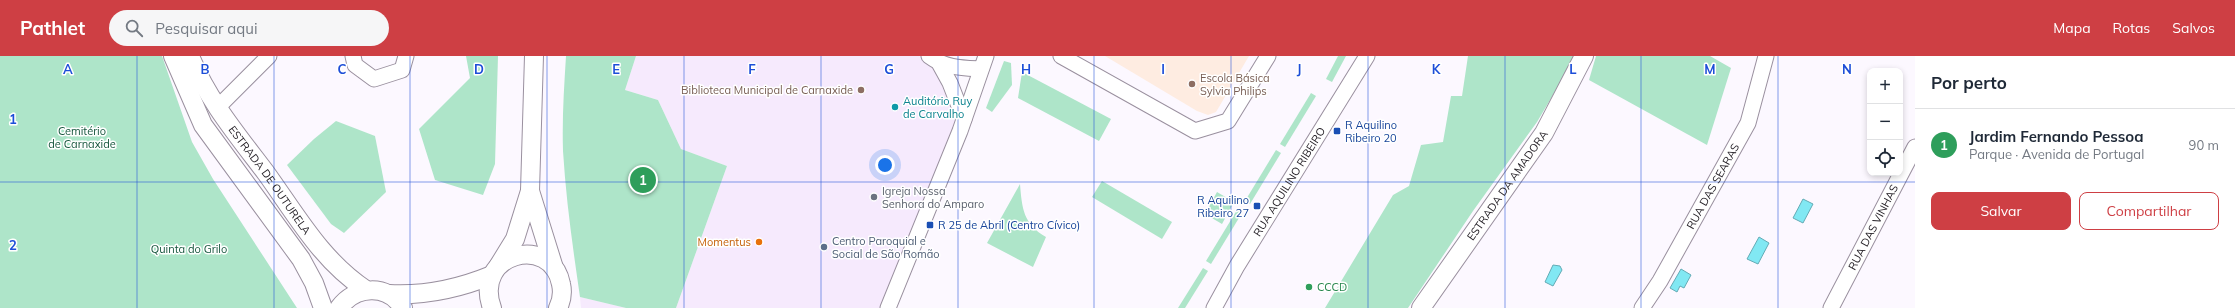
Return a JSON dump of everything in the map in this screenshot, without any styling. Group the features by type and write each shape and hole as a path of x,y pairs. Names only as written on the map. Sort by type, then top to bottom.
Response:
{"street":[{"name":"ESTRADA DE OUTURELA","path":"173,56 203,124 302,259 314,283 323,308"},
{"name":"ESTRADA DE OUTURELA","path":"190,56 217,108 316,244 337,269 366,290"},
{"path":"217,108 269,56"},
{"path":"353,56 354,65 374,79 402,70 406,56"},
{"path":"492,308 489,299 488,286 495,270 515,240 530,191 534,56"},
{"path":"965,56 984,63"},
{"path":"1061,56 1195,131 1228,121 1268,56"},
{"name":"RUA AQUILINO RIBEIRO","path":"1214,308 1237,266 1367,56"},
{"name":"ESTRADA DA AMADORA","path":"1421,308 1544,133 1584,56"},
{"name":"RUA DAS SEARAS","path":"1642,308 1660,281 1748,123 1766,56"},
{"path":"934,60 953,67 984,63"},
{"path":"934,60 950,84 964,119"},
{"path":"888,308 964,119 984,63"},
{"name":"RUA DAS VINHAS","path":"1831,308 1915,147"},
{"path":"530,191 554,268 560,278 562,290 560,306"},
{"path":"339,308 344,300 354,293 366,290 378,290 390,294 416,296 459,287 495,270 509,258 521,254 533,255 544,260 554,268"},
{"path":"390,294 403,308"}],"shaded area":[{"path":"636,56 919,56 934,66 960,131 885,308 676,308 727,166 681,149 658,100 625,90"},
{"name":"Escola Básica Sylvia Philips","path":"1105,56 1249,56 1216,112 1208,115 1197,111"},
{"path":"580,297 626,308 581,308"}],"green space":[{"path":"0,56 162,56 192,142 213,179 297,308 0,308"},
{"path":"466,56 498,56 495,164 483,195 435,180 419,129 470,78"},
{"path":"566,56 636,56 625,90 658,100 681,149 727,166 676,308 626,308 580,297 572,243 564,169 563,115"},
{"path":"1338,56 1346,56 1332,82 1326,79"},
{"path":"1468,56 1576,56 1537,122 1473,211 1408,308 1325,308 1393,195 1409,186 1421,145 1443,142 1451,96 1462,96"},
{"path":"1596,56 1710,56 1731,68 1707,145 1589,80"},
{"path":"1004,61 1011,63 1012,85 992,112 986,108"},
{"path":"1022,72 1111,119 1099,141 1018,98"},
{"path":"1311,93 1316,96 1285,147 1280,144"},
{"path":"336,121 375,136 386,192 344,233 331,224 287,165 314,139"},
{"path":"1276,150 1281,153 1250,204 1245,201"},
{"path":"1102,181 1172,222 1162,239 1092,197"},
{"path":"1020,184 1025,215 1033,227 1046,237 1033,267 987,243"},
{"path":"1217,192 1234,202 1222,224 1205,214"},
{"path":"1237,210 1242,213 1211,264 1206,261"},
{"path":"1203,268 1208,271 1185,308 1178,308"}],"water":[{"path":"1803,199 1813,204 1803,223 1793,218"},
{"path":"1759,237 1769,243 1758,264 1747,259"},
{"path":"1553,265 1560,266 1562,270 1553,286 1545,282"},
{"path":"1681,269 1691,275 1684,288 1680,286 1677,292 1670,288"}],"place":[{"name":"Escola Básica Sylvia Philips","path":"1192,84"},
{"name":"Biblioteca Municipal de Carnaxide","path":"861,90"},
{"name":"Auditório Ruy de Carvalho","path":"895,107"},
{"name":"R Aquilino Ribeiro 20","path":"1337,131"},
{"name":"Jardim Fernando Pessoa","path":"643,180"},
{"name":"Igreja Nossa Senhora do Amparo","path":"874,197"},
{"name":"R Aquilino Ribeiro 27","path":"1257,206"},
{"name":"R 25 de Abril (Centro Cívico)","path":"930,225"},
{"name":"Momentus","path":"759,242"},
{"name":"Centro Paroquial e Social de São Romão","path":"824,247"},
{"name":"CCCD","path":"1309,287"}],"park label":[{"name":"Cemitério de Carnaxide","path":"82,137"},
{"name":"Quinta do Grilo","path":"189,249"}]}
